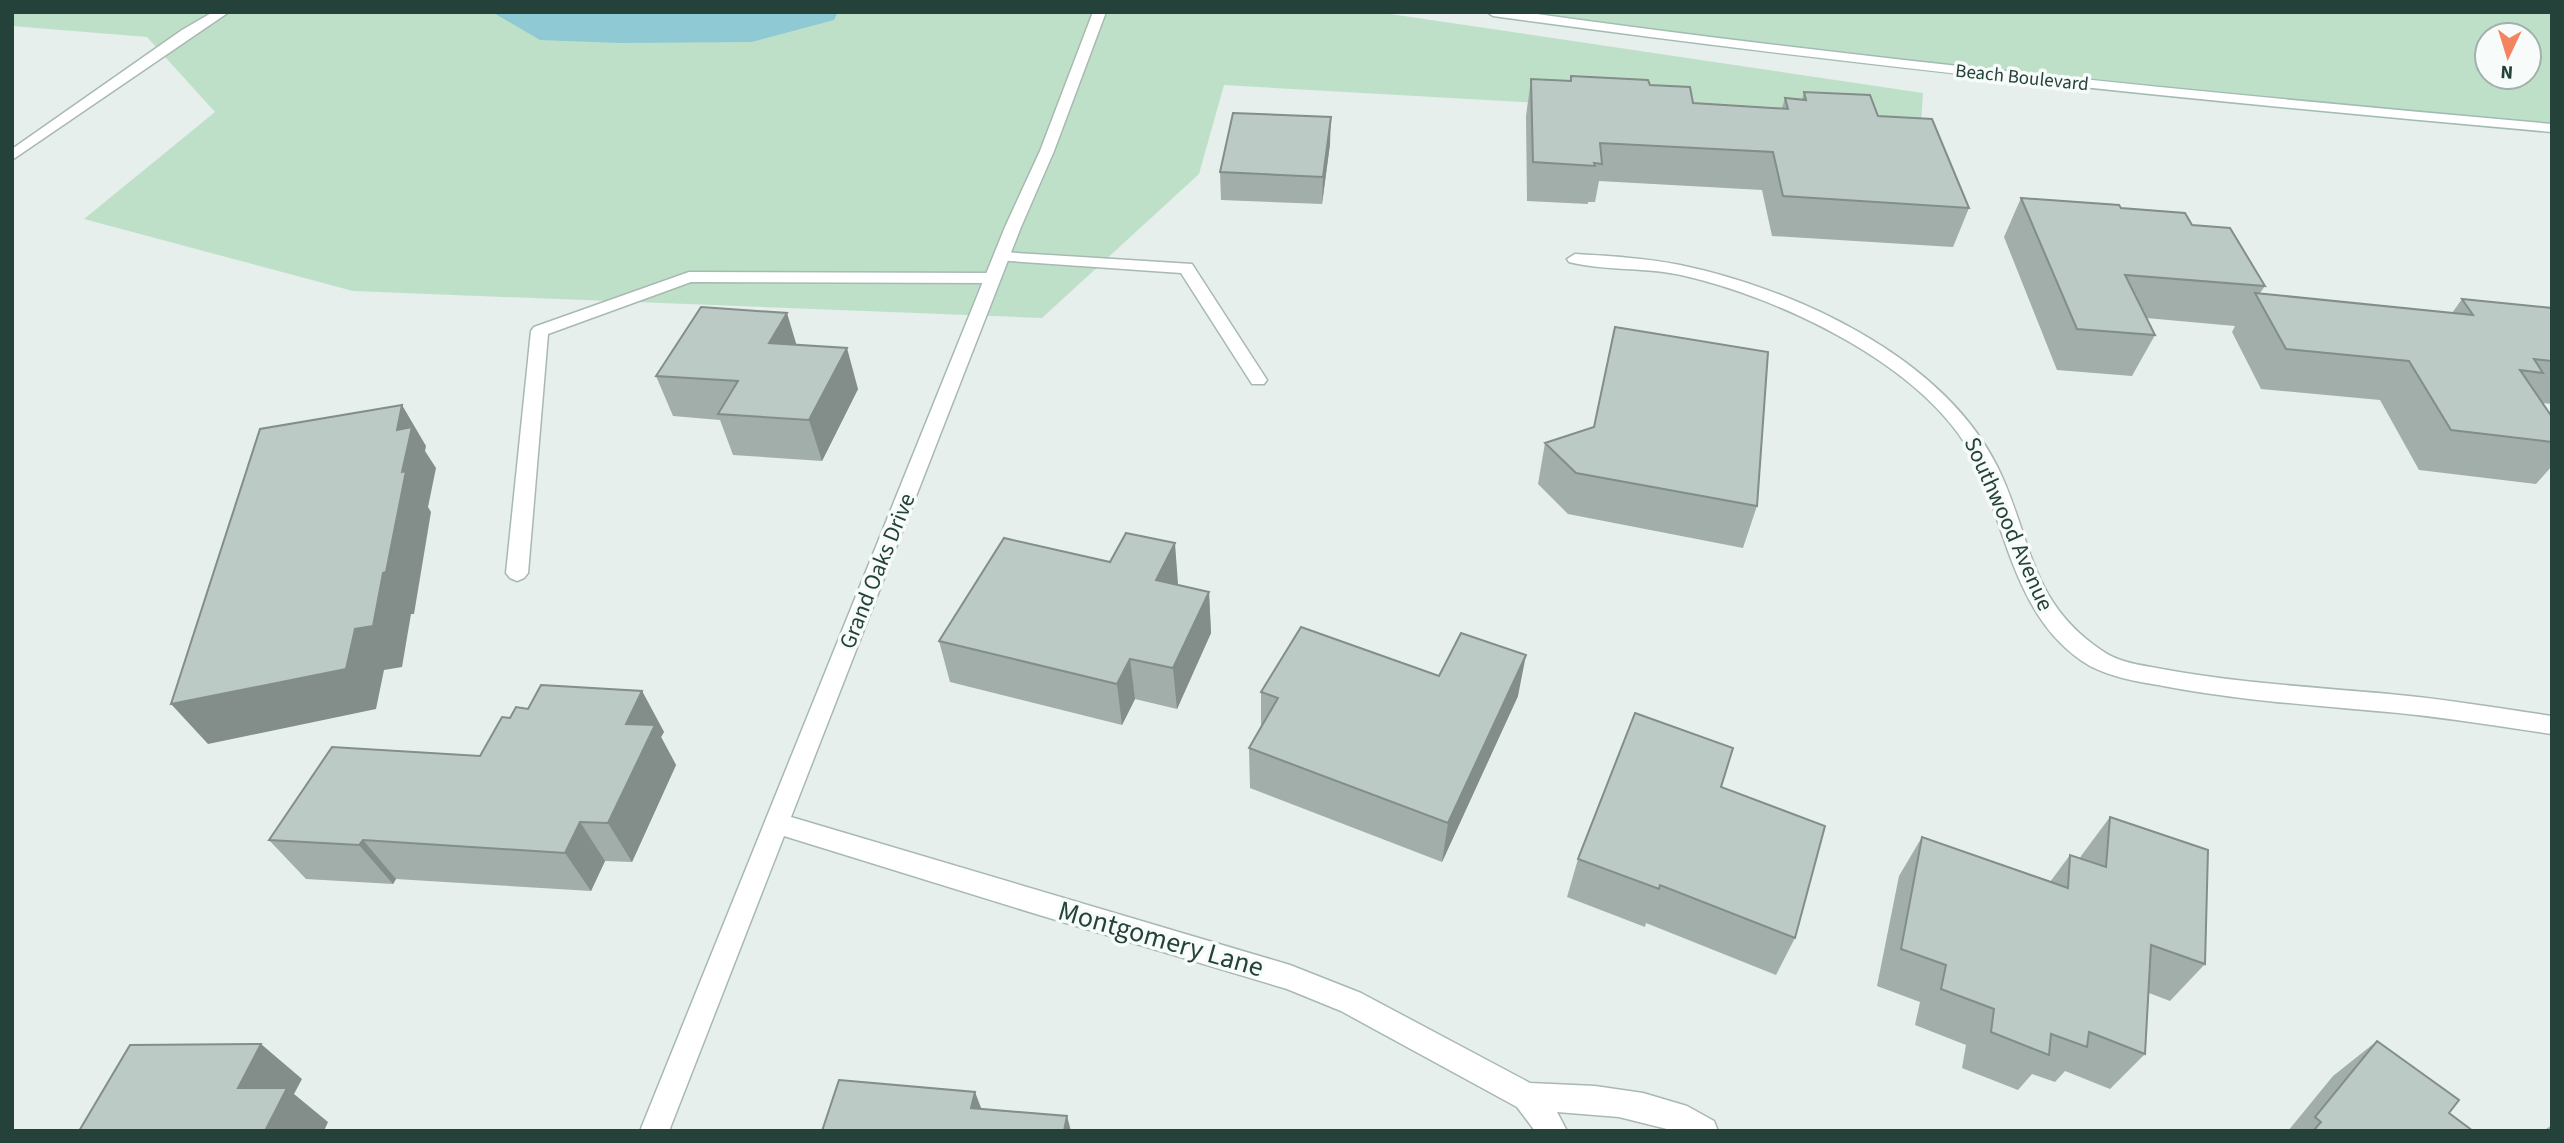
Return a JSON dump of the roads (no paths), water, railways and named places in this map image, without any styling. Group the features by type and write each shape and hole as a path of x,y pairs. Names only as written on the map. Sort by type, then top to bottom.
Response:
{"street":[{"path":"12,156 187,33 223,12"},
{"name":"Grand Oaks Drive","path":"654,1131 993,278 1047,151 1100,12"},
{"name":"Beach Boulevard","path":"1493,12 1877,62 2245,101 2552,128"},
{"path":"1002,257 1186,268 1258,380"},
{"name":"Southwood Avenue","path":"1576,259 1680,270 1735,284 1776,299 1843,332 1905,371 1934,393 1969,431 1987,466 2010,535 2037,599 2054,623 2094,657 2119,668 2203,687 2439,708 2552,725"},
{"path":"517,573 540,331 689,277 993,278"},
{"name":"Montgomery Lane","path":"777,823 1023,899 1290,976 1351,1002 1527,1097 1553,1131"},
{"name":"Montgomery Lane","path":"1527,1097 1614,1101 1692,1122 1704,1131"}],"water":[{"path":"492,12 838,12 834,20 752,42 620,43 540,40"}]}
